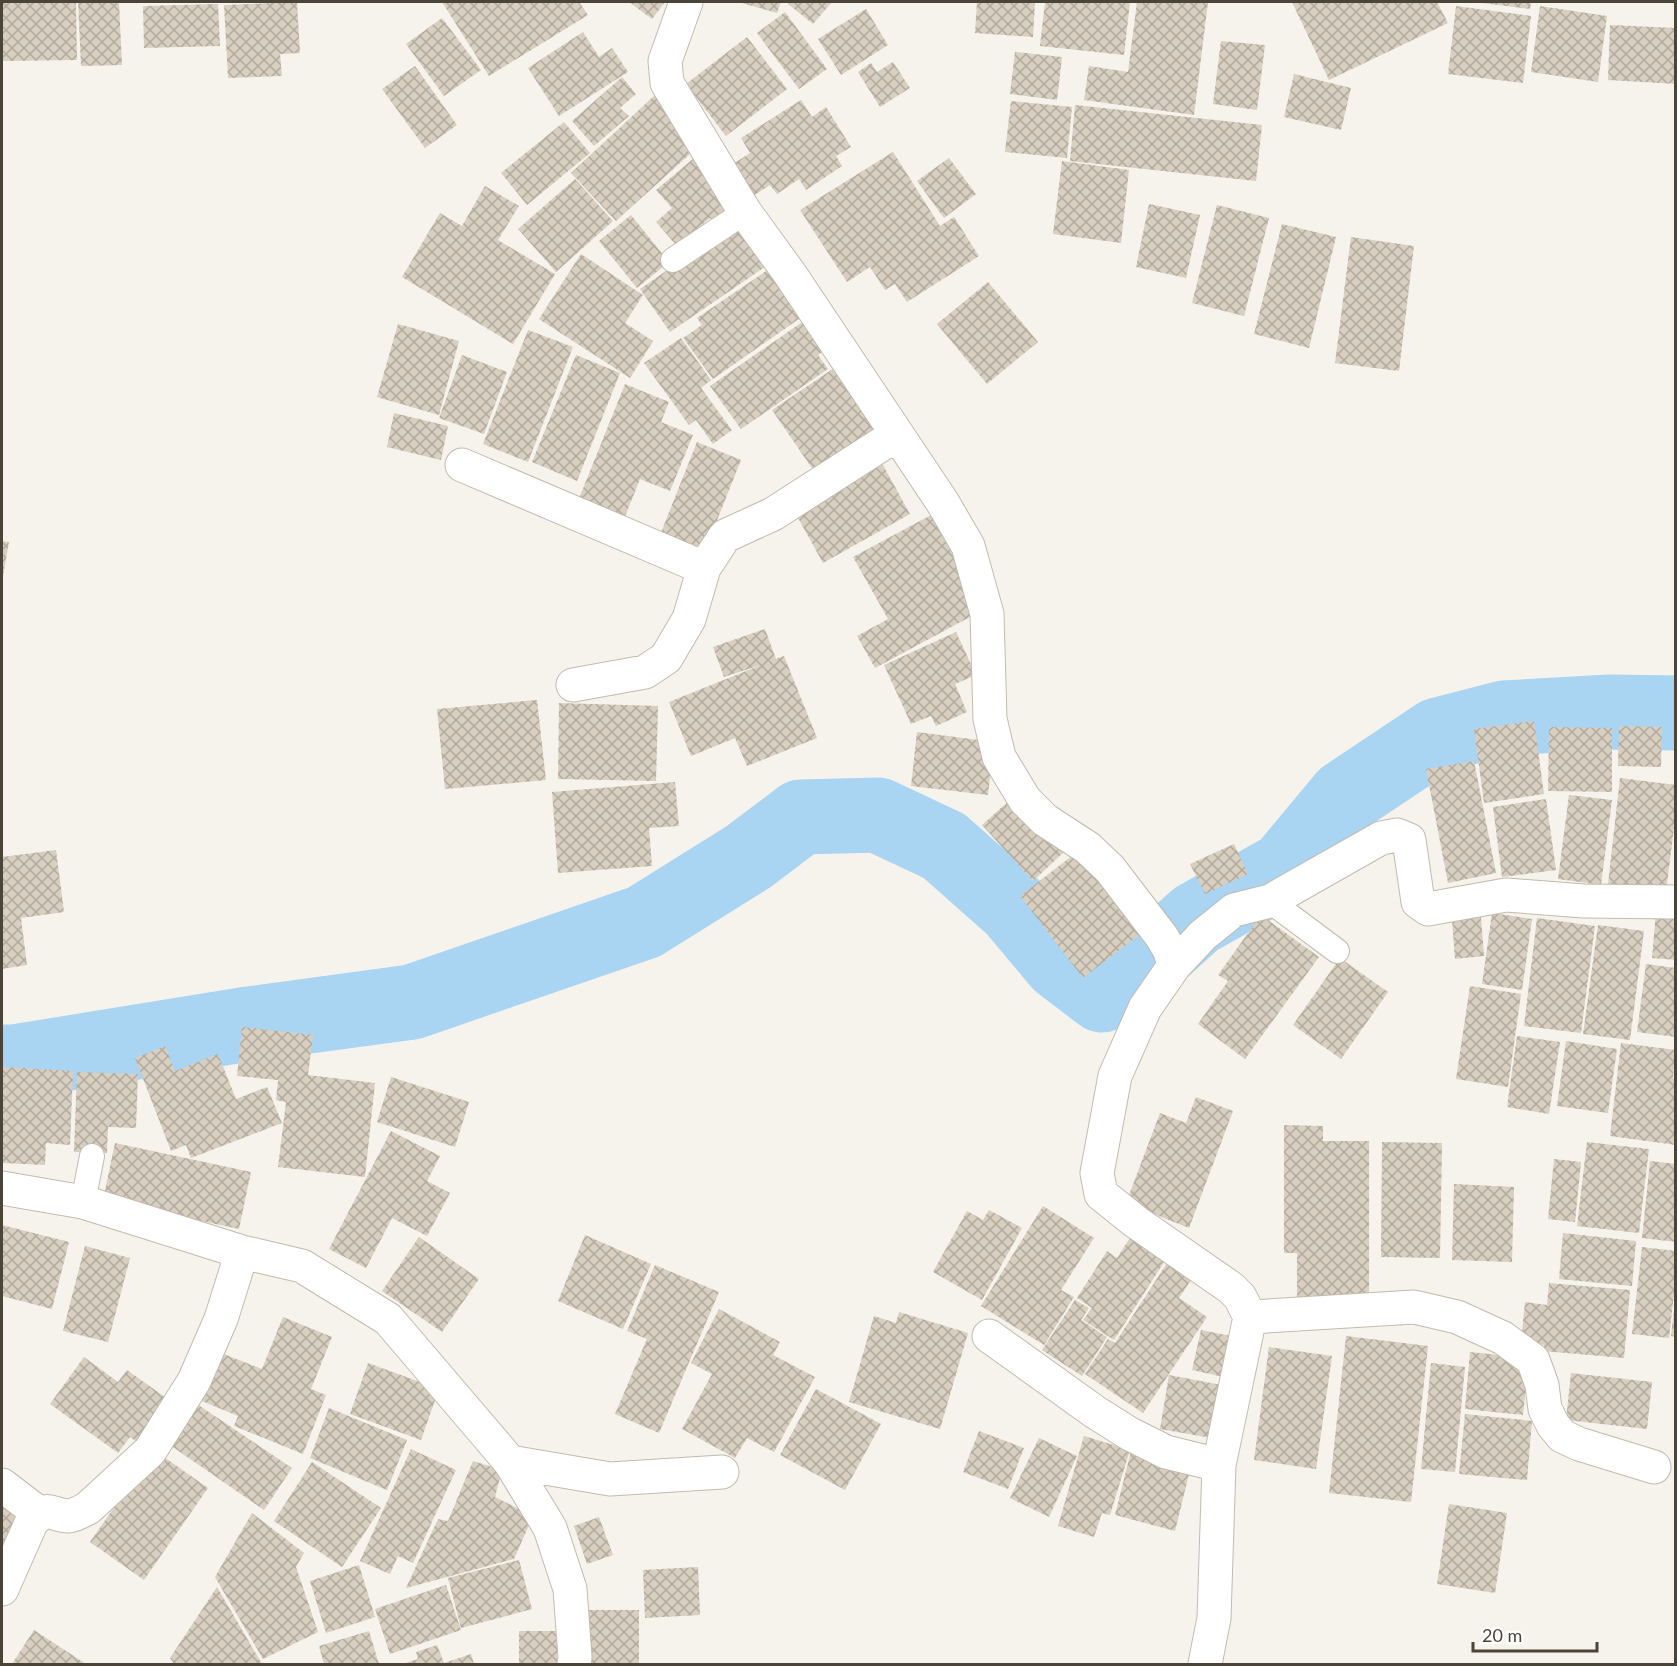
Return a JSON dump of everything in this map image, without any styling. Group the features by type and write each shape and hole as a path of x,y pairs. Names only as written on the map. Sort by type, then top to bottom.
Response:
{"street":[{"path":"686,2 665,61 667,83 745,213 790,274 943,503 968,546 987,614 990,719 999,757 1025,800 1045,820 1088,849 1110,869 1169,951"},
{"path":"573,685 645,672 666,658 689,619 705,568 725,536 773,514 896,435"},
{"path":"462,465 705,568"},
{"path":"1205,1665 1215,1618 1220,1465 1250,1317 1240,1297 1231,1288 1136,1222 1101,1194 1097,1173 1115,1076 1169,951 1203,935 1234,910 1270,901 1381,838 1397,836 1409,840 1418,902 1428,909 1506,895 1584,901 1676,902"},
{"path":"2,1188 83,1202 242,1252 302,1266 388,1319 510,1462 550,1528 570,1589 574,1665"},
{"path":"2,1589 32,1521 49,1510 67,1516 88,1508 150,1451 194,1381 221,1319 242,1252"},
{"path":"1250,1317 1414,1307 1457,1317 1503,1338 1533,1360 1542,1385 1545,1408 1553,1425 1562,1436 1579,1444 1654,1467"},
{"path":"989,1336 1095,1412 1130,1434 1166,1452 1220,1465"},
{"path":"510,1462 610,1479 722,1472"},
{"path":"2,1485 40,1514"}],"lane":[{"path":"673,260 745,213"},
{"path":"1270,901 1337,951"},
{"path":"83,1202 92,1156"}],"building":[{"path":"2,2 76,2 77,60 3,61"},
{"path":"78,2 119,2 122,65 81,66"},
{"path":"297,2 300,53 280,54 282,76 228,78 224,5"},
{"path":"442,2 579,2 588,15 489,76"},
{"path":"629,2 665,2 652,19"},
{"path":"738,2 781,2 777,13"},
{"path":"790,2 832,2 813,24 788,4"},
{"path":"977,2 1035,2 1033,37 975,33"},
{"path":"1045,2 1130,2 1124,55 1040,46"},
{"path":"1137,2 1208,2 1194,115 1084,100 1089,66 1128,72"},
{"path":"1292,2 1437,2 1448,23 1329,80"},
{"path":"1482,2 1531,2 1530,9"},
{"path":"218,4 220,46 144,48 143,6"},
{"path":"1456,6 1531,16 1523,83 1448,74"},
{"path":"1540,6 1607,16 1598,82 1531,72"},
{"path":"866,9 888,45 841,75 818,39"},
{"path":"785,12 827,69 799,89 757,33"},
{"path":"442,18 481,70 444,96 406,44"},
{"path":"1610,25 1676,28 1676,84 1608,80"},
{"path":"583,32 599,57 612,48 628,72 559,116 528,68"},
{"path":"747,37 787,89 726,136 686,84"},
{"path":"1221,41 1265,45 1257,110 1213,104"},
{"path":"1015,52 1062,57 1057,100 1010,94"},
{"path":"893,62 910,88 880,107 858,72 871,63 877,72"},
{"path":"415,66 457,125 425,148 382,89"},
{"path":"1294,74 1351,88 1341,130 1284,117"},
{"path":"622,77 636,94 620,108 629,116 594,146 572,121"},
{"path":"655,95 701,144 616,221 571,173"},
{"path":"801,100 812,117 826,107 851,147 836,156 842,166 806,190 799,179 777,194 770,185 753,196 733,164 750,153 741,138"},
{"path":"1011,101 1072,107 1067,158 1005,152"},
{"path":"1075,105 1262,125 1256,181 1070,161"},
{"path":"564,122 590,153 527,205 501,173"},
{"path":"893,152 940,226 954,217 979,256 907,302 895,284 885,290 870,267 847,282 800,210"},
{"path":"694,158 739,211 719,228 710,218 677,246 656,222 672,208 656,190"},
{"path":"949,158 976,194 944,218 917,181"},
{"path":"1062,161 1129,170 1121,243 1053,234"},
{"path":"575,179 613,221 556,272 518,229"},
{"path":"485,186 519,206 498,240 555,274 513,344 402,277 440,213 462,226"},
{"path":"1149,204 1200,215 1186,278 1136,267"},
{"path":"1217,205 1269,218 1244,316 1192,303"},
{"path":"631,215 669,262 637,288 599,241"},
{"path":"740,220 769,264 670,332 640,289"},
{"path":"1282,224 1336,237 1309,348 1254,334"},
{"path":"1351,237 1414,246 1399,371 1335,363"},
{"path":"581,254 643,295 625,323 653,341 630,378 539,319"},
{"path":"772,267 806,314 713,379 683,338 702,325 697,318"},
{"path":"988,282 1038,342 987,384 937,324"},
{"path":"808,318 829,347 818,355 828,369 741,429 710,386"},
{"path":"398,324 459,341 439,415 377,397"},
{"path":"528,330 573,347 528,462 483,444"},
{"path":"681,338 711,380 701,388 732,430 713,444 696,420 689,425 644,363"},
{"path":"462,355 507,372 484,434 439,418"},
{"path":"576,355 620,373 577,481 532,462"},
{"path":"840,364 886,431 818,477 772,410"},
{"path":"625,384 669,402 661,422 693,435 670,491 640,479 622,524 576,506"},
{"path":"394,413 448,426 441,460 387,447"},
{"path":"697,442 741,460 704,553 660,535"},
{"path":"879,458 910,514 823,563 792,507"},
{"path":"931,515 983,610 875,668 857,636 888,619 853,557"},
{"path":"2,541 9,542 3,576 2,576"},
{"path":"765,629 776,659 784,656 817,738 747,766 735,738 691,756 669,702 761,665 724,677 713,647"},
{"path":"956,632 976,675 955,684 967,712 936,726 931,716 911,724 884,665"},
{"path":"537,700 546,780 445,789 437,709"},
{"path":"559,703 658,706 656,781 558,779"},
{"path":"1534,721 1544,794 1484,803 1474,729"},
{"path":"1619,726 1662,727 1661,767 1618,766"},
{"path":"1549,727 1612,728 1612,792 1548,791"},
{"path":"917,732 994,742 988,795 911,786"},
{"path":"1474,761 1496,873 1448,883 1426,769"},
{"path":"1620,778 1676,785 1676,812 1666,891 1608,884"},
{"path":"675,782 679,826 649,828 652,866 558,873 552,792"},
{"path":"1569,795 1612,800 1601,885 1558,879"},
{"path":"1013,797 1064,852 1033,881 982,825"},
{"path":"1546,799 1556,870 1502,877 1493,807"},
{"path":"1234,844 1248,874 1205,894 1190,864"},
{"path":"1081,849 1144,931 1083,978 1020,896"},
{"path":"56,850 64,912 21,918 27,965 2,969 2,857"},
{"path":"1656,912 1676,914 1676,960 1652,958"},
{"path":"1492,913 1532,919 1522,990 1482,984"},
{"path":"1261,915 1319,957 1245,1059 1198,1024 1228,981 1218,975"},
{"path":"1481,917 1484,956 1455,959 1452,920"},
{"path":"1537,918 1595,926 1581,1033 1524,1026"},
{"path":"1598,925 1644,931 1630,1040 1583,1034"},
{"path":"1340,958 1388,992 1341,1059 1293,1025"},
{"path":"1646,964 1676,968 1676,1037 1637,1032"},
{"path":"1470,986 1521,994 1508,1087 1456,1079"},
{"path":"242,1027 313,1035 308,1075 375,1083 365,1177 278,1167 286,1102 276,1100 278,1080 237,1076"},
{"path":"1517,1036 1560,1042 1549,1114 1507,1107"},
{"path":"1566,1041 1617,1049 1608,1113 1557,1106"},
{"path":"1621,1043 1676,1050 1673,1078 1676,1078 1676,1145 1610,1136"},
{"path":"165,1046 175,1071 218,1054 236,1099 267,1087 282,1123 191,1158 186,1145 171,1151 135,1058"},
{"path":"2,1067 73,1071 70,1145 46,1143 45,1165 2,1163"},
{"path":"77,1072 138,1074 136,1128 108,1127 107,1153 74,1152"},
{"path":"391,1077 469,1102 455,1147 377,1122"},
{"path":"1196,1097 1233,1111 1189,1228 1126,1203 1160,1113 1186,1123"},
{"path":"1284,1125 1323,1126 1323,1141 1369,1141 1369,1297 1297,1297 1297,1253 1284,1253"},
{"path":"391,1131 440,1156 427,1181 450,1193 427,1236 392,1218 366,1268 329,1249"},
{"path":"1382,1142 1442,1143 1440,1258 1381,1257"},
{"path":"1587,1142 1649,1149 1639,1233 1577,1226"},
{"path":"115,1143 251,1172 239,1229 103,1200"},
{"path":"1554,1159 1581,1162 1575,1222 1548,1219"},
{"path":"1650,1161 1676,1164 1676,1242 1642,1238"},
{"path":"1454,1184 1514,1187 1512,1262 1452,1260"},
{"path":"1043,1206 1094,1238 1061,1290 1074,1297 1044,1345 981,1306"},
{"path":"989,1210 1022,1228 982,1300 933,1272 967,1211 983,1220"},
{"path":"2,1225 69,1242 52,1309 2,1296"},
{"path":"1133,1233 1168,1256 1114,1340 1083,1320 1092,1308 1077,1298 1107,1251 1117,1258"},
{"path":"1563,1233 1636,1241 1632,1286 1559,1279"},
{"path":"585,1235 651,1264 623,1329 558,1301"},
{"path":"419,1237 479,1279 442,1332 382,1291"},
{"path":"85,1246 130,1258 108,1342 63,1331"},
{"path":"1642,1247 1676,1251 1676,1276 1669,1338 1632,1334"},
{"path":"1169,1260 1193,1277 1179,1298 1207,1317 1143,1413 1085,1374 1108,1339 1115,1343"},
{"path":"655,1265 719,1292 659,1433 615,1414 647,1339 627,1331"},
{"path":"1549,1283 1630,1290 1624,1358 1543,1351 1544,1345 1521,1343 1525,1302 1547,1305"},
{"path":"1075,1300 1089,1308 1081,1320 1107,1337 1082,1376 1042,1350"},
{"path":"719,1309 780,1342 773,1355 815,1377 774,1452 747,1438 735,1458 682,1429 712,1374 691,1363"},
{"path":"1674,1310 1676,1310 1676,1337 1671,1336"},
{"path":"899,1312 968,1333 940,1429 849,1402 874,1316 896,1323"},
{"path":"283,1317 332,1337 311,1389 326,1395 303,1454 234,1426 238,1416 197,1399 216,1351 262,1369"},
{"path":"1201,1330 1236,1337 1228,1378 1192,1370"},
{"path":"1346,1336 1428,1346 1411,1502 1329,1493"},
{"path":"1269,1347 1332,1356 1316,1469 1254,1460"},
{"path":"1470,1352 1529,1358 1523,1415 1465,1409"},
{"path":"84,1357 118,1382 127,1370 176,1405 145,1448 130,1437 118,1453 50,1404"},
{"path":"368,1363 439,1389 421,1440 350,1414"},
{"path":"1431,1363 1465,1367 1455,1472 1421,1469"},
{"path":"1571,1373 1652,1382 1647,1429 1566,1420"},
{"path":"1169,1375 1227,1386 1217,1439 1160,1429"},
{"path":"816,1389 881,1424 845,1490 780,1455"},
{"path":"194,1402 292,1468 264,1510 167,1443"},
{"path":"329,1408 407,1440 387,1490 310,1458"},
{"path":"1465,1414 1532,1421 1527,1480 1459,1474"},
{"path":"979,1431 1024,1448 1008,1489 963,1472"},
{"path":"1084,1436 1130,1450 1110,1515 1102,1513 1094,1537 1058,1526"},
{"path":"1039,1438 1077,1456 1049,1517 1010,1498"},
{"path":"411,1449 456,1470 413,1563 398,1556 390,1574 360,1561"},
{"path":"154,1450 208,1488 144,1580 90,1542"},
{"path":"1131,1451 1191,1466 1175,1531 1115,1515"},
{"path":"473,1461 502,1470 495,1497 533,1516 514,1559 406,1588 438,1519 448,1521"},
{"path":"312,1462 381,1508 342,1567 274,1521"},
{"path":"2,1501 24,1515 2,1549"},
{"path":"1449,1504 1507,1513 1495,1593 1437,1584"},
{"path":"252,1513 304,1553 296,1567 318,1632 263,1659 215,1577"},
{"path":"599,1517 613,1555 587,1564 574,1526"},
{"path":"519,1560 532,1609 461,1628 448,1578"},
{"path":"359,1565 375,1617 326,1633 310,1581"},
{"path":"698,1567 700,1615 645,1618 643,1570"},
{"path":"446,1585 461,1630 390,1654 375,1609"},
{"path":"217,1587 262,1664 174,1664 170,1658"},
{"path":"585,1610 639,1610 639,1664 585,1664"},
{"path":"34,1630 86,1664 12,1664"},
{"path":"369,1631 379,1664 324,1664 319,1646"},
{"path":"519,1631 557,1631 557,1664 519,1664"},
{"path":"437,1645 444,1663 471,1654 474,1664 402,1664 418,1659 416,1652"}],"waterway":[{"path":"2,1062 14,1062 242,1025 412,1002 644,922 748,857 801,817 878,815 944,846 1014,908 1060,963 1102,995 1131,982 1145,965 1196,919 1285,869 1345,797 1438,735 1504,718 1610,712 1676,713"}]}
